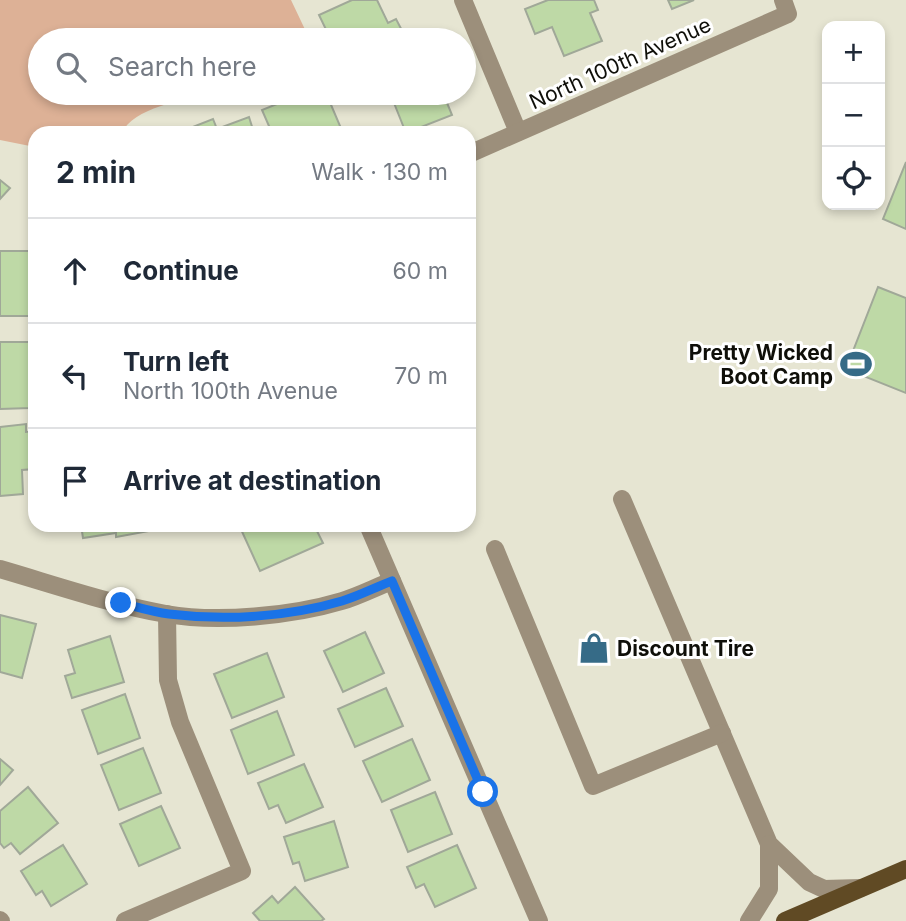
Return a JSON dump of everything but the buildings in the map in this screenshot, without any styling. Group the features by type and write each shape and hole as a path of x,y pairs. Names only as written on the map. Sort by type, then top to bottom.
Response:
{"main road":[{"path":"785,921 906,869"}],"street":[{"path":"463,0 475,28"},
{"name":"North 100th Avenue","path":"476,151 785,7"},
{"path":"476,31 518,132"},
{"path":"622,499 769,844 769,889 749,921"},
{"path":"371,532 539,921"},
{"path":"495,549 593,786 722,733"},
{"path":"0,569 167,614 209,617 254,616 298,610 342,601 392,581"},
{"path":"125,921 242,871 180,722 168,680 167,614"},
{"path":"769,844 809,882 824,889 861,888"}],"shaded area":[{"path":"0,0 291,0 304,28 28,28 28,105 165,105 136,117 127,126 28,126 28,146 0,140"}],"place":[{"name":"Pretty Wicked Boot Camp","path":"856,364"},
{"name":"Discount Tire","path":"594,648"}],"route":[{"path":"121,603 167,614 254,616 342,601 392,581 483,792"}]}
